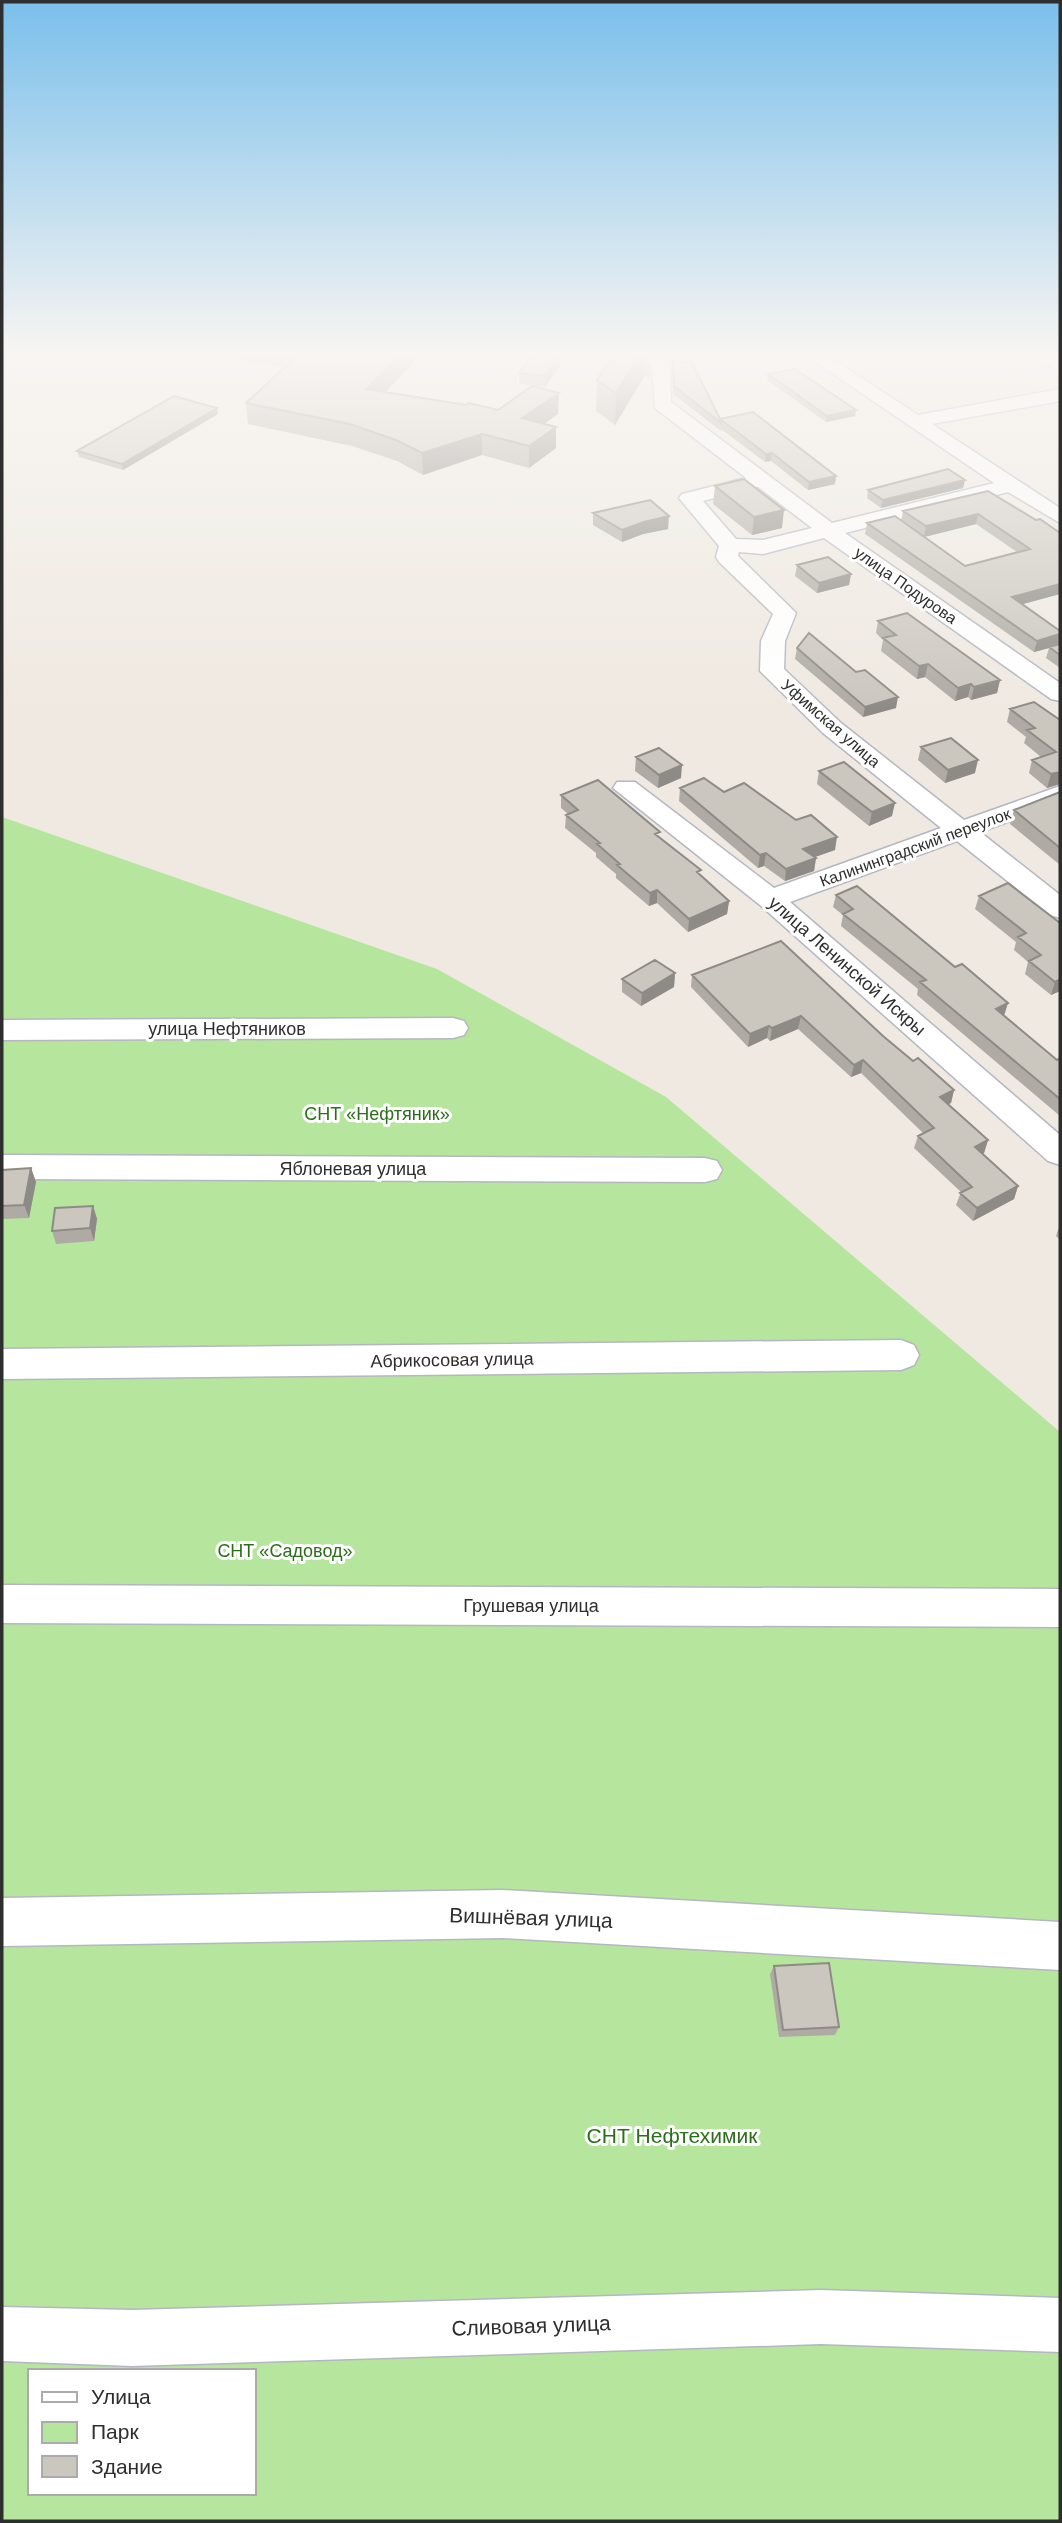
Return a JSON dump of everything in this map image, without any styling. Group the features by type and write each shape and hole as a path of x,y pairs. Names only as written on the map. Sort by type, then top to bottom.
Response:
{"street":[{"name":"улица Подурова","path":"754,474 830,532 1060,694"},
{"path":"993,474 1060,517"},
{"name":"Уфимская улица","path":"762,480 689,498 730,545 727,556 785,613 773,641 772,671 832,728 1060,909"},
{"path":"730,545 763,547 1010,485"},
{"name":"улица Ленинской Искры","path":"626,788 770,899 1060,1153"},
{"name":"Калининградский переулок","path":"770,899 1060,794"},
{"name":"улица Нефтяников","path":"2,1030 453,1028"},
{"name":"Яблоневая улица","path":"2,1167 705,1170"},
{"name":"Абрикосовая улица","path":"2,1364 901,1355"},
{"name":"Грушевая улица","path":"2,1604 1060,1608"},
{"name":"Вишнёвая улица","path":"2,1922 503,1914 1060,1946"},
{"name":"Сливовая улица","path":"2,2334 132,2338 821,2317 1060,2325"}],"green space":[{"path":"2,817 437,969 666,1097 1060,1432 1060,2521 2,2521"}],"building":[{"path":"798,474 836,476 809,482"},
{"path":"930,474 955,474 965,480 883,500 868,490"},
{"path":"744,479 784,510 754,517 715,486"},
{"path":"988,491 1060,533 1060,584 1012,597 1060,631 1060,634 1037,641 867,523 895,516 965,566 1030,549 978,514 926,526 903,511"},
{"path":"650,500 669,516 622,530 593,513"},
{"path":"828,557 851,574 819,583 797,565"},
{"path":"907,613 1000,680 958,688 928,664 919,666 883,638 896,635 878,621"},
{"path":"809,633 856,672 865,670 898,697 865,707 797,648"},
{"path":"1060,644 1060,655 1049,647"},
{"path":"1034,702 1060,720 1060,772 1051,774 1032,760 1056,752 1027,730 1035,728 1010,709"},
{"path":"951,738 978,760 948,770 921,747"},
{"path":"659,748 682,765 659,775 636,757"},
{"path":"844,762 895,803 872,812 819,771"},
{"path":"704,778 724,792 744,783 796,820 811,815 837,837 803,849 816,858 786,869 766,853 760,855 680,788"},
{"path":"598,780 660,832 655,834 701,870 697,872 729,901 689,919 657,890 650,893 617,865 620,864 597,844 600,843 566,815 578,810 561,795"},
{"path":"1060,792 1060,848 1014,810"},
{"path":"1008,883 1060,923 1060,979 1055,982 1029,961 1041,955 1018,937 1026,933 979,896"},
{"path":"857,886 955,967 962,964 1008,1003 996,1009 1057,1060 1060,1058 1060,1099 920,982 926,980 843,914 853,909 836,895"},
{"path":"781,941 883,1036 913,1061 918,1058 954,1090 940,1097 988,1140 975,1147 1018,1186 977,1208 960,1193 972,1187 918,1136 934,1128 863,1060 854,1065 801,1016 750,1034 692,975"},
{"path":"655,960 675,973 642,993 622,979"},
{"path":"31,1168 24,1205 2,1206 2,1170"},
{"path":"93,1206 90,1228 52,1231 55,1208"},
{"path":"829,1963 839,2027 783,2030 774,1966"}],"park label":[{"name":"СНТ «Нефтяник»","path":"377,1114"},
{"name":"СНТ «Садовод»","path":"285,1551"},
{"name":"СНТ Нефтехимик","path":"672,2136"}]}
